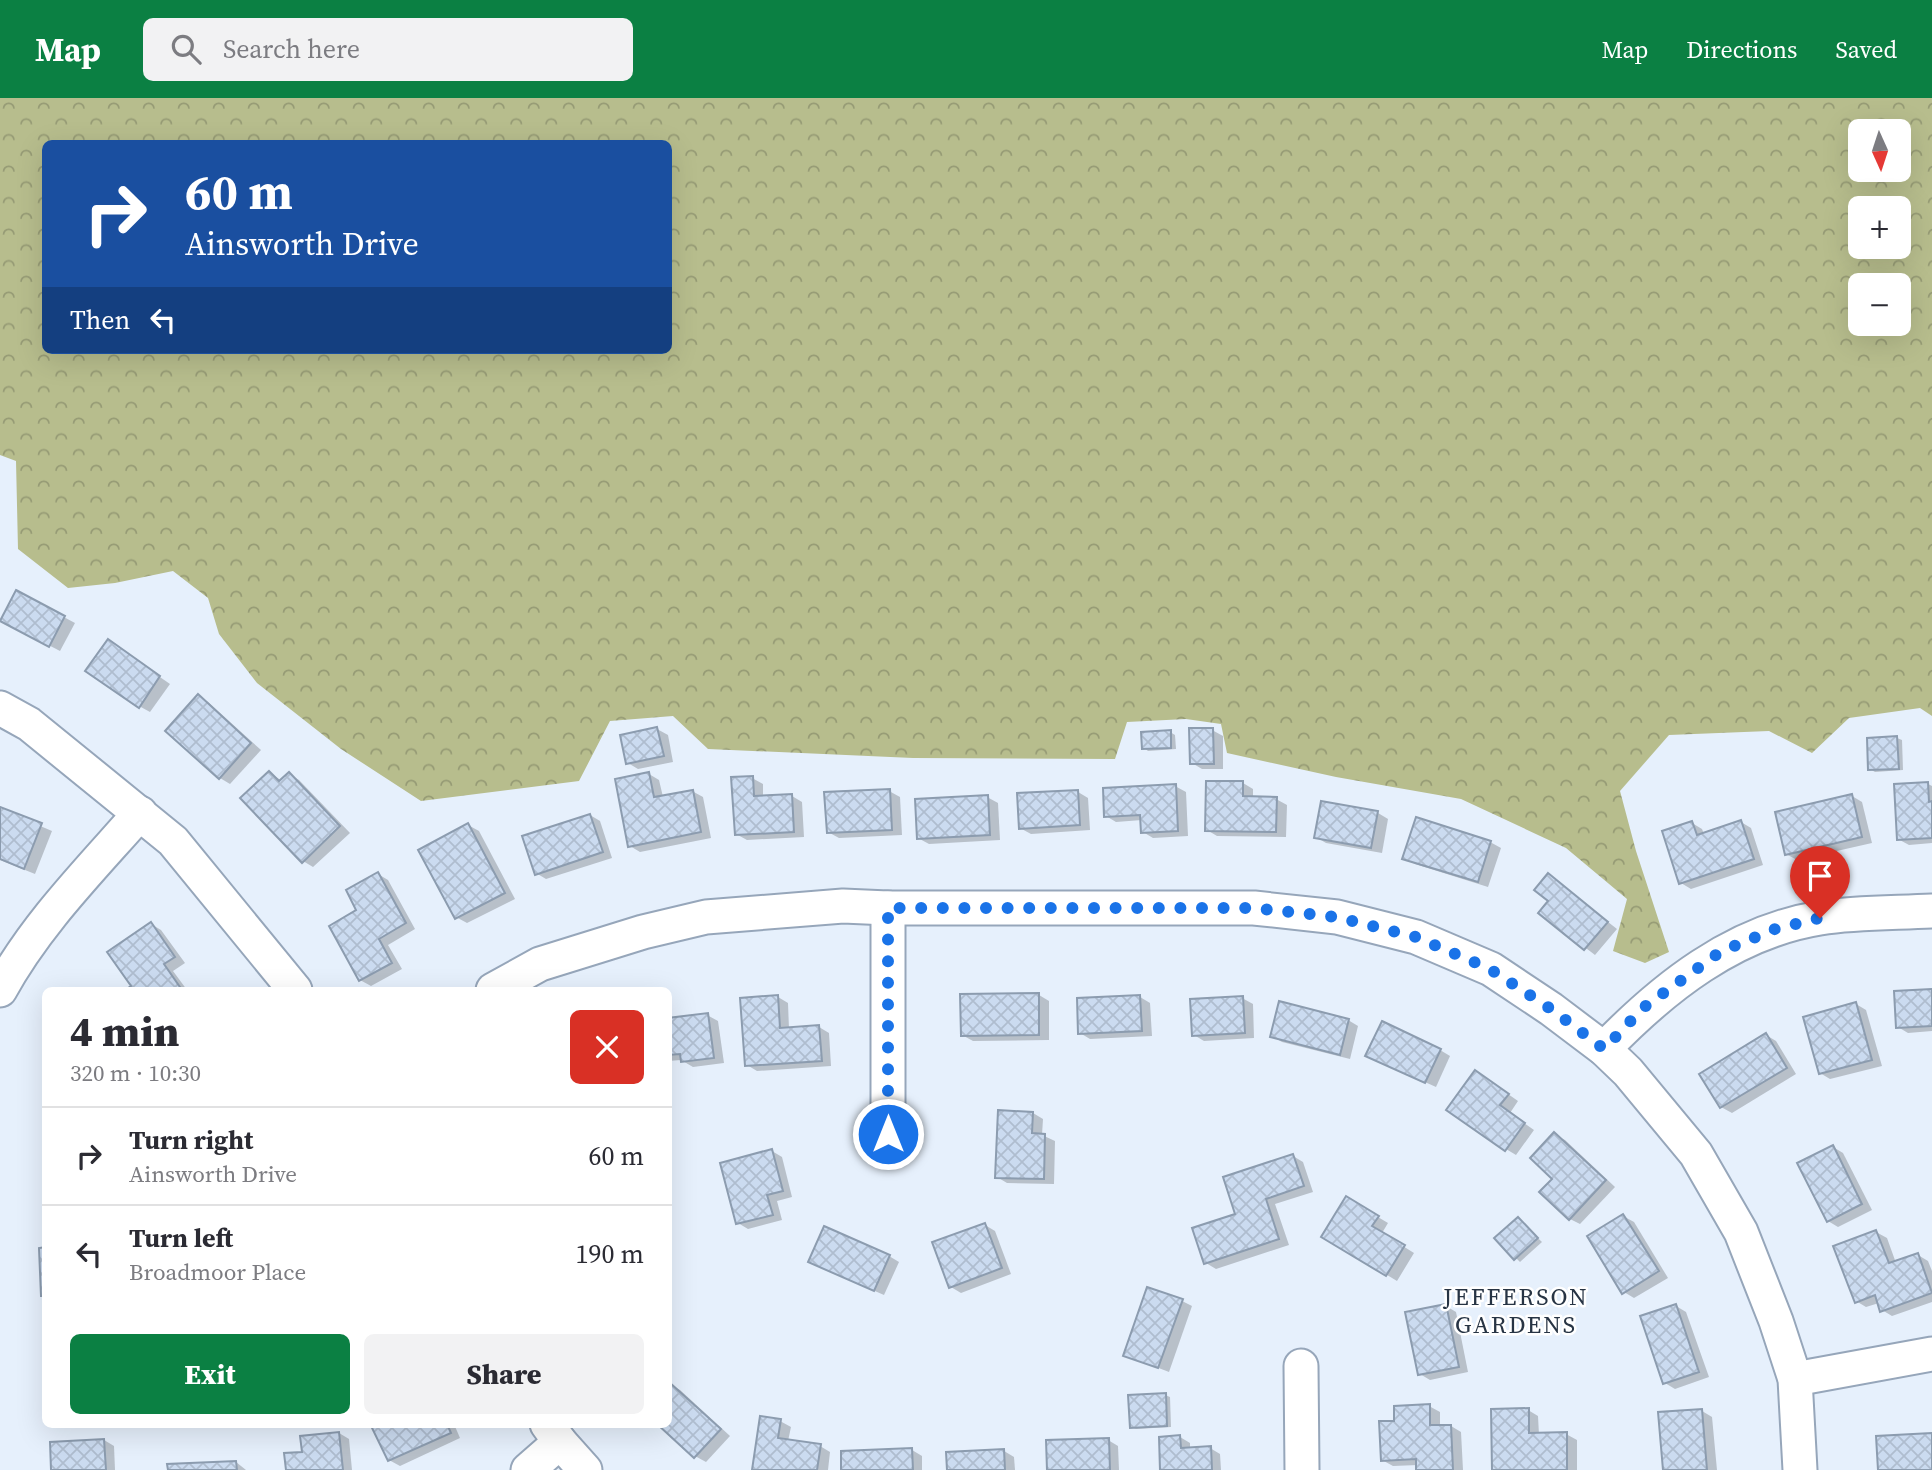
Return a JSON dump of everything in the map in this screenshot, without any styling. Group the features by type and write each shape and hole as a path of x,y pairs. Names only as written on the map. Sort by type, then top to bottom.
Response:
{"street":[{"path":"0,708 29,724 173,841 293,987"},
{"path":"0,990 18,958 41,928 139,813"},
{"path":"498,987 540,964 643,932 706,917 843,906 1254,908 1336,917 1416,937 1490,969 1551,1009 1604,1049 1628,1072 1696,1154 1741,1232 1776,1321 1795,1379 1800,1470"},
{"path":"888,908 888,1134"},
{"path":"1604,1049 1643,1008 1720,952 1775,929 1820,918 1932,911"},
{"path":"1795,1379 1932,1354"},
{"path":"1301,1366 1302,1470"},
{"path":"528,1470 554,1433 585,1470"}],"green space":[{"path":"0,98 1932,98 1932,716 1920,708 1849,718 1812,753 1769,731 1669,735 1620,791 1636,851 1669,952 1645,963 1613,951 1627,899 1566,848 1461,799 1336,777 1227,753 1221,724 1186,719 1127,722 1115,759 913,758 708,749 673,716 610,721 579,781 421,801 341,749 257,683 219,634 208,598 173,571 115,583 68,588 18,549 16,461 0,455"}],"building":[{"path":"16,590 65,616 49,647 0,621"},
{"path":"108,639 160,676 139,708 85,671"},
{"path":"198,694 251,743 219,779 165,731"},
{"path":"657,727 664,756 626,764 620,735"},
{"path":"1189,728 1213,728 1214,764 1190,764"},
{"path":"1171,730 1171,748 1142,749 1141,732"},
{"path":"1897,736 1899,769 1868,770 1867,738"},
{"path":"269,771 279,781 289,772 340,826 302,863 240,798"},
{"path":"649,772 654,797 693,790 701,832 628,847 615,779"},
{"path":"753,776 754,796 792,794 794,832 735,835 731,777"},
{"path":"1206,781 1243,781 1243,796 1277,797 1276,832 1205,831"},
{"path":"1928,782 1929,802 1932,801 1932,838 1897,840 1894,784"},
{"path":"1176,784 1178,831 1141,833 1140,815 1104,817 1103,788"},
{"path":"890,789 892,830 827,833 824,792"},
{"path":"1078,790 1080,825 1019,829 1017,793"},
{"path":"1852,794 1862,837 1785,855 1775,812"},
{"path":"988,795 990,835 917,839 915,799"},
{"path":"1321,801 1378,811 1371,848 1314,838"},
{"path":"0,807 42,823 24,869 0,859"},
{"path":"590,814 603,852 535,875 522,836"},
{"path":"1416,817 1491,841 1478,882 1402,859"},
{"path":"1741,820 1754,859 1679,884 1662,831 1692,821 1697,835"},
{"path":"468,823 505,893 455,919 418,850"},
{"path":"378,872 406,923 379,939 392,963 359,981 329,926 356,910 346,890"},
{"path":"1548,873 1608,922 1584,950 1538,913 1548,901 1534,890"},
{"path":"151,922 175,957 164,964 180,987 130,987 107,952"},
{"path":"1932,989 1932,1026 1896,1028 1894,991"},
{"path":"1039,993 1039,1035 961,1036 960,994"},
{"path":"778,995 780,1028 819,1025 822,1061 745,1066 740,998"},
{"path":"1140,995 1142,1031 1078,1034 1077,998"},
{"path":"1243,996 1245,1033 1192,1036 1190,999"},
{"path":"1279,1001 1349,1019 1340,1055 1270,1037"},
{"path":"1856,1002 1872,1060 1819,1074 1803,1017"},
{"path":"708,1013 714,1058 681,1062 680,1054 672,1055 672,1018"},
{"path":"1382,1021 1441,1049 1425,1083 1365,1056"},
{"path":"1766,1033 1787,1068 1720,1108 1699,1074"},
{"path":"1475,1070 1509,1094 1500,1105 1525,1123 1505,1151 1446,1110"},
{"path":"998,1110 1033,1112 1032,1133 1045,1134 1044,1179 995,1178"},
{"path":"1554,1132 1606,1180 1569,1220 1539,1192 1552,1179 1530,1158"},
{"path":"1833,1145 1862,1204 1827,1222 1797,1163"},
{"path":"772,1149 783,1191 767,1195 773,1215 736,1224 720,1163"},
{"path":"1293,1154 1304,1186 1266,1199 1279,1239 1204,1264 1192,1228 1235,1214 1223,1177"},
{"path":"1346,1196 1379,1216 1372,1226 1405,1245 1386,1276 1321,1237"},
{"path":"1623,1214 1659,1271 1622,1294 1587,1236"},
{"path":"1518,1217 1538,1238 1514,1260 1494,1238"},
{"path":"985,1223 1002,1268 949,1288 932,1242"},
{"path":"824,1226 890,1255 874,1291 808,1262"},
{"path":"1876,1230 1889,1263 1918,1253 1932,1293 1880,1312 1875,1295 1855,1303 1833,1246"},
{"path":"39,1248 42,1248 42,1296 41,1296"},
{"path":"1147,1287 1183,1299 1158,1368 1123,1356"},
{"path":"1446,1304 1459,1367 1418,1375 1405,1312"},
{"path":"1676,1304 1699,1372 1663,1384 1640,1316"},
{"path":"672,1385 721,1429 694,1458 661,1428 672,1428"},
{"path":"1166,1393 1167,1426 1130,1428 1128,1395"},
{"path":"1430,1404 1430,1425 1451,1425 1453,1470 1416,1470 1416,1459 1381,1461 1379,1421 1394,1421 1394,1406"},
{"path":"1529,1408 1529,1433 1567,1432 1567,1470 1492,1470 1491,1409"},
{"path":"1702,1409 1707,1470 1663,1470 1658,1412"},
{"path":"760,1416 781,1419 778,1438 821,1444 817,1470 752,1470"},
{"path":"372,1428 449,1428 451,1433 388,1461"},
{"path":"339,1432 343,1470 286,1470 284,1453 302,1452 300,1436"},
{"path":"1932,1433 1932,1470 1878,1470 1876,1436"},
{"path":"1180,1435 1181,1448 1211,1446 1212,1470 1160,1470 1159,1437"},
{"path":"1109,1438 1110,1470 1047,1470 1046,1440"},
{"path":"104,1439 106,1470 51,1470 50,1442"},
{"path":"912,1448 913,1470 841,1470 841,1451"},
{"path":"1004,1449 1005,1470 947,1470 946,1452"},
{"path":"236,1461 237,1470 168,1470 167,1464"}],"district":[{"name":"JEFFERSON GARDENS","path":"1516,1311"}],"route":[{"path":"888,1134 888,908 1254,908 1336,917 1416,937 1490,969 1551,1009 1604,1049 1643,1008 1720,952 1775,929 1820,918"}]}
